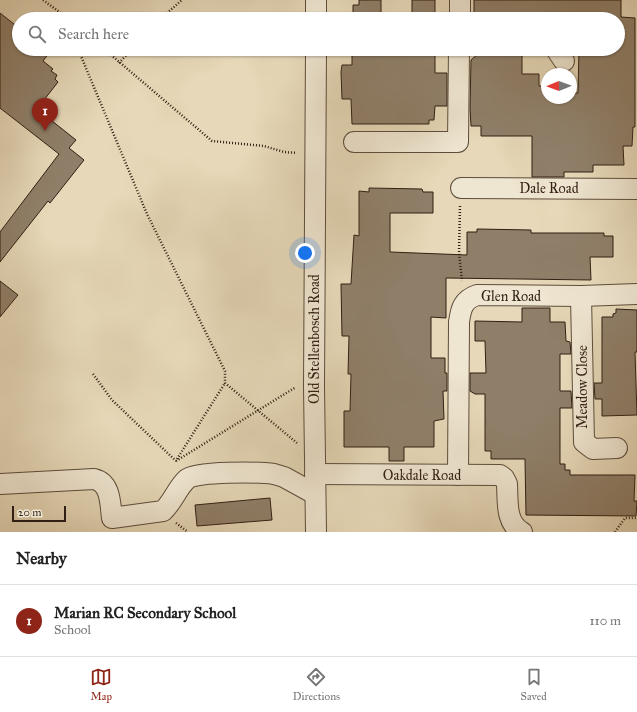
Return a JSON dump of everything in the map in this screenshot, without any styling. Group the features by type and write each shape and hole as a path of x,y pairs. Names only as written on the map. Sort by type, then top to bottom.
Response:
{"street":[{"path":"316,0 316,12"},
{"path":"460,0 460,12"},
{"name":"Old Stellenbosch Road","path":"316,56 314,444 316,532"},
{"path":"354,142 458,142 459,56"},
{"name":"Dale Road","path":"461,188 637,189"},
{"name":"Glen Road","path":"458,475 459,322 460,309 465,301 477,295 582,296 637,294"},
{"name":"Meadow Close","path":"582,296 584,442 592,449 617,448"},
{"path":"0,484 94,479 100,480 108,491 112,518 163,511 188,478 200,474 274,474 284,477 315,494"},
{"name":"Oakdale Road","path":"315,474 500,475 504,478 507,484 508,502 512,522 515,528 522,532"}],"path":[{"path":"44,0 61,12"},
{"path":"168,12 182,0"},
{"path":"81,56 147,214 224,371 225,383 176,461 176,468 188,478"},
{"path":"112,56 212,141 264,146 284,152 315,154"},
{"path":"120,63 126,56"},
{"path":"461,188 459,253 465,301"},
{"path":"94,374 112,400 176,461"},
{"path":"225,383 295,443 314,444"},
{"path":"176,461 294,387 314,386"},
{"path":"615,532 625,518 637,518"}],"building":[{"path":"359,0 381,0 381,12 353,12 353,5 359,5"},
{"path":"412,0 435,0 435,12 412,12"},
{"path":"474,0 621,0 621,12 474,12"},
{"path":"0,13 12,22 12,56 47,56 43,61 53,69 51,71 57,75 55,79 58,82 37,109 76,140 69,148 84,160 50,203 48,201 0,262 0,232 59,154 0,108"},
{"path":"625,17 635,18 635,127 633,127 632,146 623,146 624,165 593,165 593,172 564,172 564,177 532,177 532,136 481,136 481,126 471,126 471,60 476,56 522,56 522,74 539,74 541,104 577,104 579,56 625,56"},
{"path":"352,56 435,56 435,73 447,73 447,106 435,106 434,120 429,120 429,124 352,124 351,99 342,99 341,72 342,65 352,65"},
{"path":"369,188 422,189 423,192 433,192 433,213 390,213 390,252 467,255 467,232 477,232 477,229 531,230 531,233 604,233 604,236 613,236 613,257 590,257 591,280 446,278 446,318 431,317 431,358 445,358 445,373 447,373 447,391 443,391 444,419 434,421 434,447 404,447 404,461 389,461 389,447 344,447 344,411 350,411 351,374 348,374 349,336 342,336 341,284 351,284 354,235 359,236 359,191 369,192"},
{"path":"0,281 18,295 0,317"},
{"path":"522,308 550,308 550,322 565,322 566,341 570,342 571,354 560,354 560,391 571,391 572,408 560,408 560,464 565,464 565,470 570,470 570,475 635,475 634,501 637,501 636,516 526,515 525,459 491,459 491,451 485,451 485,394 475,394 470,391 470,373 486,373 485,341 475,341 475,321 522,322"},
{"path":"616,309 637,310 637,352 635,352 637,415 602,416 602,399 595,399 594,383 602,383 602,317 613,317 613,314 616,313"},
{"path":"270,498 272,520 197,526 195,505"}],"place":[{"name":"Marian RC Secondary School","path":"45,131"}]}
